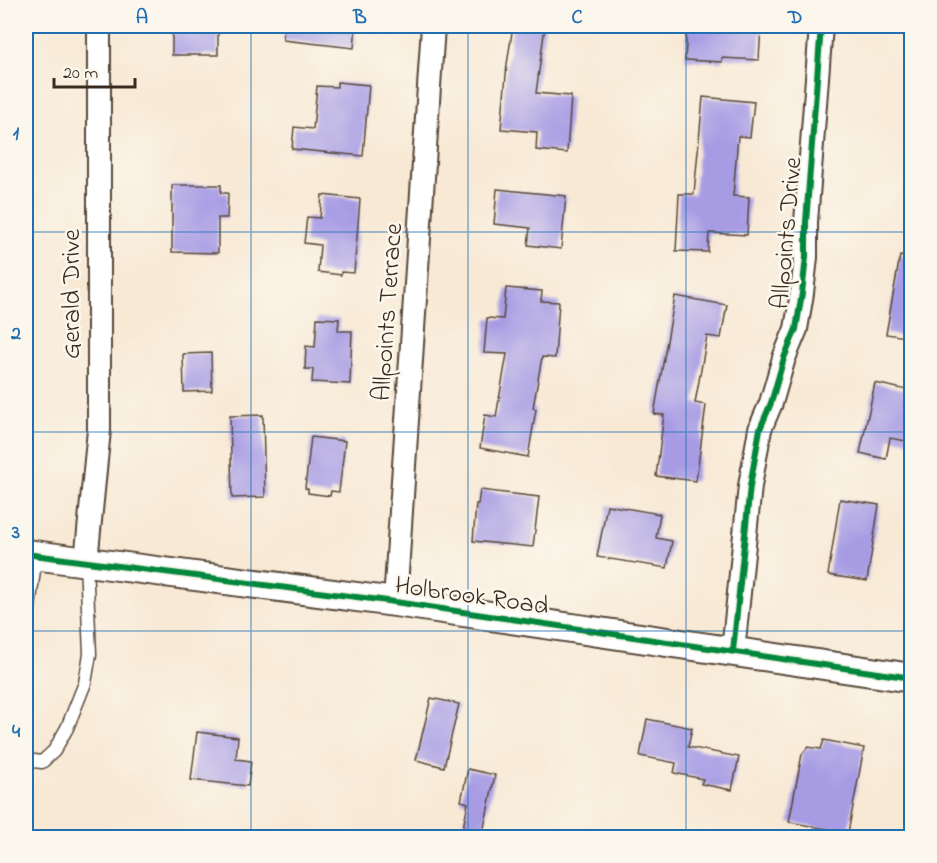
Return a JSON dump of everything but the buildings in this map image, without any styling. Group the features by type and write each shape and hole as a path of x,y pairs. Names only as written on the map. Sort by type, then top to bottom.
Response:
{"street":[{"name":"Gerald Drive","path":"86,561 99,430 99,26"},
{"name":"Allpoints Terrace","path":"395,603 433,26"},
{"name":"Allpoints Drive","path":"733,651 750,486 760,429 796,329 802,293 821,26"},
{"name":"Holbrook Road","path":"31,554 395,603 912,678"}],"lane":[{"path":"26,630 31,554"},
{"path":"26,760 42,762 54,751 67,728 85,683 90,654 86,561"}],"cycle path":[{"path":"733,651 750,486 760,429 796,329 802,293 821,26"},
{"path":"26,554 395,602 912,678"}]}
